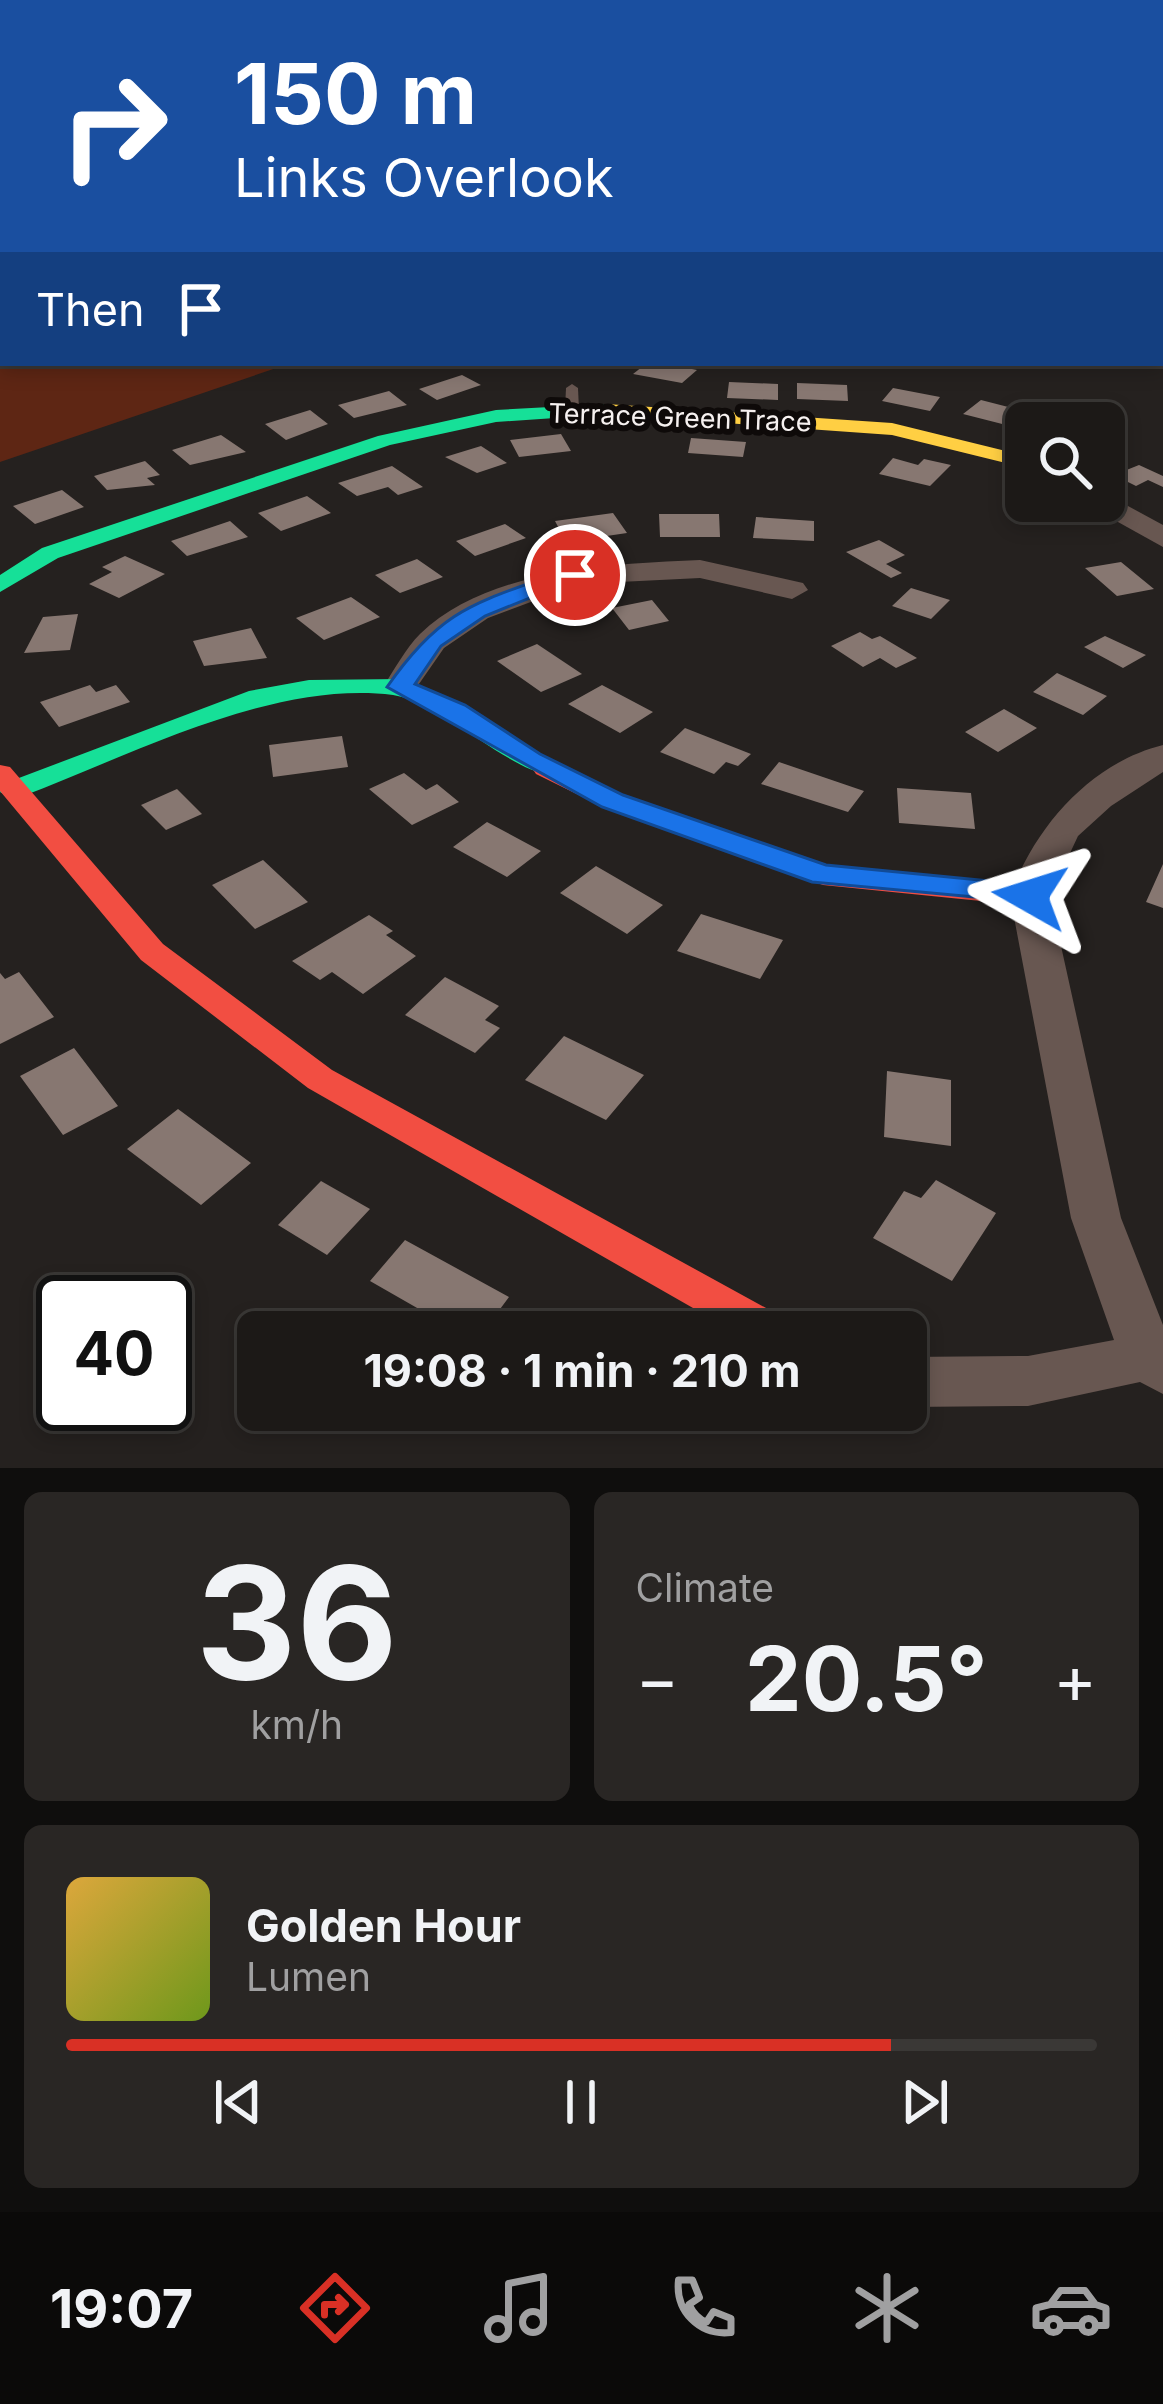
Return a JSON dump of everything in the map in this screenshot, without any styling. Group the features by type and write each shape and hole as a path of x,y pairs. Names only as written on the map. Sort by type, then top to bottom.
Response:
{"street":[{"name":"Terrace Green Trace","path":"0,585 50,553 385,440 572,399 892,429 1005,457"},
{"path":"1125,515 1163,538"},
{"path":"400,687 432,641 477,611 575,575 700,569 792,590"},
{"path":"734,1311 320,1079 152,952 6,782 258,697 309,688 400,687 456,711 530,760 613,801 823,875 1030,896"},
{"path":"927,1384 985,1388 1155,1362 1109,1271 1030,896 1040,857 1063,821 1163,756"}],"shaded area":[{"path":"0,366 282,366 0,462"}],"building":[{"path":"643,366 697,370 682,383 633,374"},
{"path":"462,375 481,385 437,400 419,389"},
{"path":"729,382 778,384 778,400 727,398"},
{"path":"797,383 847,385 848,401 797,399"},
{"path":"893,388 940,397 930,411 882,401"},
{"path":"389,391 407,405 354,418 338,405"},
{"path":"981,400 1005,406 1005,425 963,414"},
{"path":"310,410 328,424 286,440 265,424"},
{"path":"561,434 571,451 519,457 510,440"},
{"path":"221,435 246,452 190,465 172,450"},
{"path":"691,438 746,442 743,457 688,453"},
{"path":"481,446 507,463 477,473 445,457"},
{"path":"893,458 918,465 924,459 951,465 930,486 879,474"},
{"path":"145,461 160,475 147,478 155,485 107,490 94,476"},
{"path":"1139,465 1163,476 1163,487 1148,480 1136,486 1125,480 1125,471"},
{"path":"392,466 423,487 398,495 388,487 357,496 338,483"},
{"path":"62,490 84,507 35,524 13,506"},
{"path":"307,496 331,513 281,531 258,513"},
{"path":"613,513 627,533 566,542 555,521"},
{"path":"659,514 719,514 720,537 660,537"},
{"path":"756,517 814,521 814,541 753,538"},
{"path":"230,521 248,537 187,556 171,541"},
{"path":"505,524 526,538 475,556 456,541"},
{"path":"879,540 905,555 886,564 902,573 891,578 846,552"},
{"path":"125,556 165,574 119,598 89,584 112,572 102,567"},
{"path":"417,559 443,577 400,593 375,575"},
{"path":"1121,562 1154,589 1117,596 1085,568"},
{"path":"911,588 950,600 931,619 892,606"},
{"path":"351,597 380,617 324,640 296,618"},
{"path":"652,600 669,621 629,630 612,608"},
{"path":"78,614 70,650 24,653 43,617"},
{"path":"251,628 267,658 204,666 193,641"},
{"path":"860,632 872,639 880,636 917,658 896,668 880,658 863,667 831,646"},
{"path":"1105,636 1146,655 1123,668 1084,647"},
{"path":"537,644 582,674 541,692 497,661"},
{"path":"1057,673 1107,696 1083,715 1033,692"},
{"path":"90,685 96,692 116,685 130,702 59,727 40,702"},
{"path":"602,685 653,712 620,733 568,704"},
{"path":"1004,709 1037,728 998,752 965,732"},
{"path":"685,728 751,754 738,766 726,762 714,774 660,752"},
{"path":"342,736 348,767 273,777 269,745"},
{"path":"779,762 864,791 848,812 761,784"},
{"path":"404,773 426,790 437,784 459,802 412,825 369,789"},
{"path":"897,788 971,793 975,829 899,823"},
{"path":"177,789 202,814 166,830 141,805"},
{"path":"487,822 541,851 507,877 453,847"},
{"path":"263,860 308,902 255,929 212,885"},
{"path":"1163,864 1163,908 1146,902"},
{"path":"596,866 663,905 627,934 560,893"},
{"path":"701,914 783,940 760,979 677,951"},
{"path":"369,915 393,931 386,935 416,956 363,994 332,972 320,980 292,961"},
{"path":"19,972 54,1017 0,1044 0,973 5,979"},
{"path":"445,977 499,1006 485,1020 500,1028 475,1053 405,1015"},
{"path":"564,1036 644,1075 606,1120 525,1080"},
{"path":"74,1048 118,1106 63,1135 20,1076"},
{"path":"887,1071 951,1080 951,1146 884,1137"},
{"path":"178,1109 251,1163 201,1205 127,1149"},
{"path":"936,1180 996,1213 952,1281 873,1238 904,1191 921,1198"},
{"path":"321,1181 370,1209 327,1255 278,1225"},
{"path":"405,1240 509,1297 499,1311 422,1311 370,1281"}],"traffic: fast":[{"path":"0,585 50,553 385,440 496,416 606,410"},
{"path":"13,790 258,697 309,688 400,687 456,711 546,768"}],"traffic: slow":[{"path":"606,410 892,429 1005,457"}],"traffic: jam":[{"path":"546,768 613,801 823,875 1030,896"},
{"path":"0,773 152,952 320,1079 734,1311"}],"route":[{"path":"575,575 477,611 432,641 400,687 456,711 530,760 613,801 823,875 1030,896"}]}
